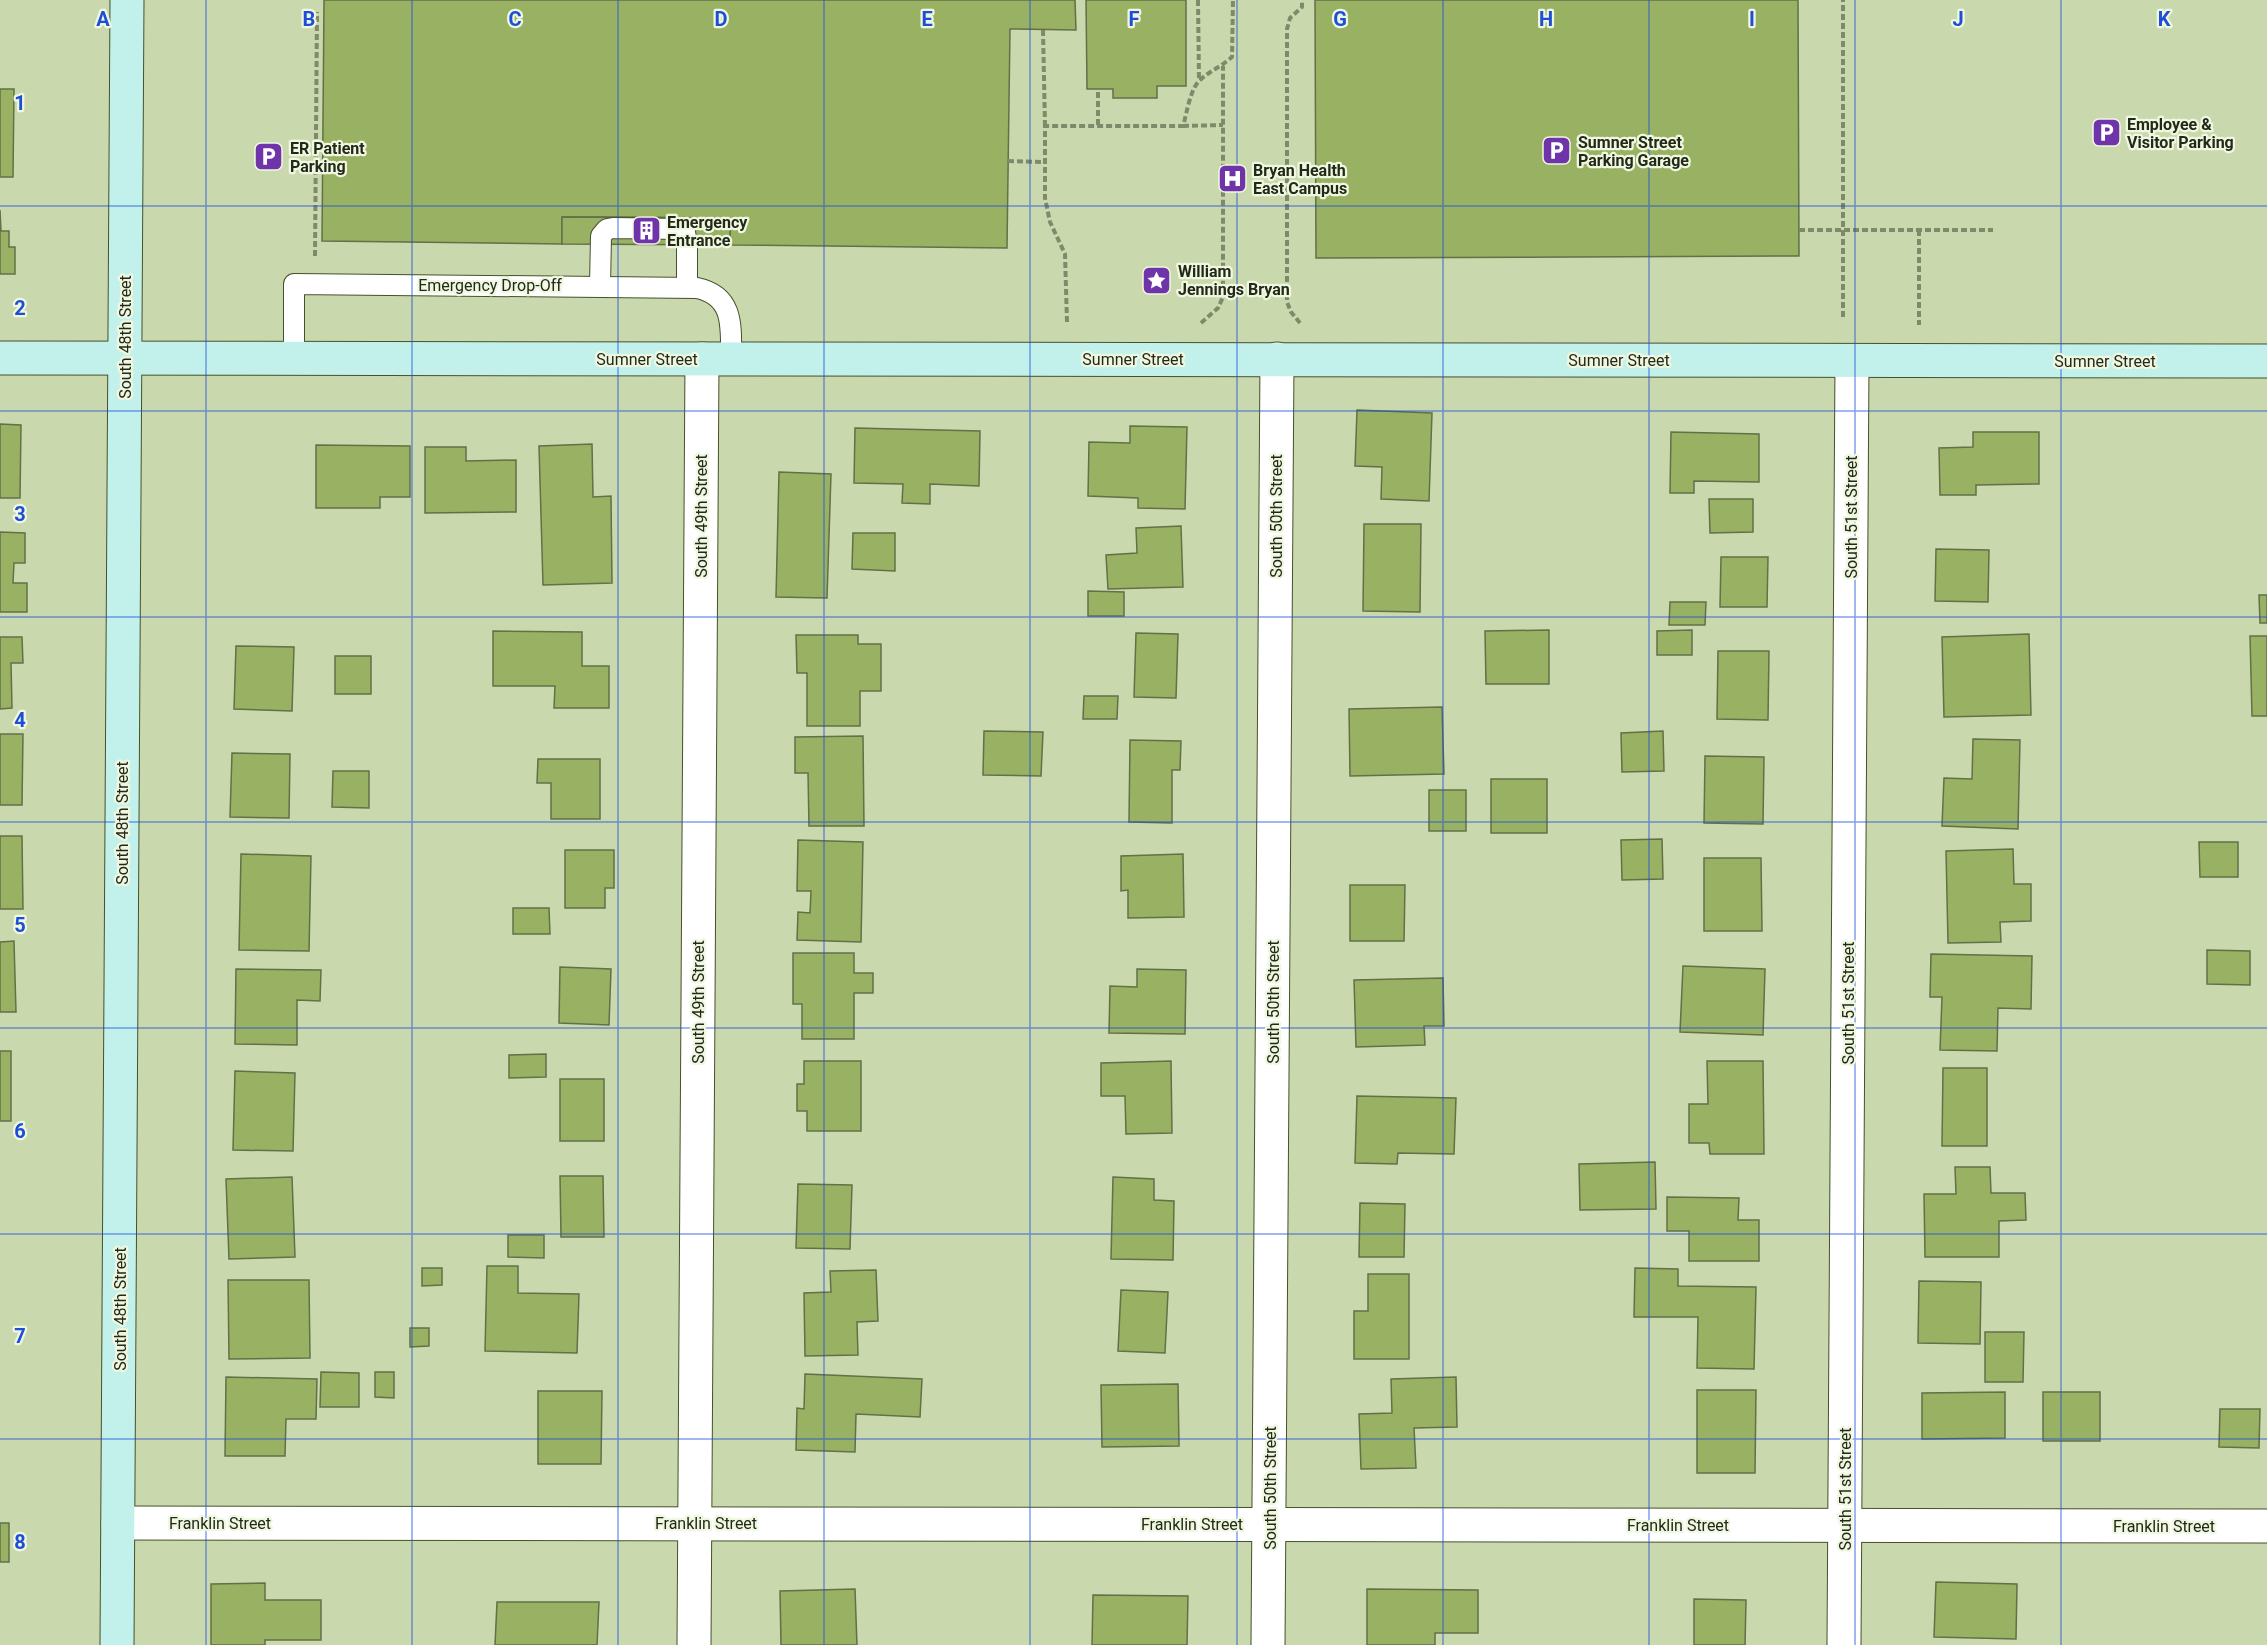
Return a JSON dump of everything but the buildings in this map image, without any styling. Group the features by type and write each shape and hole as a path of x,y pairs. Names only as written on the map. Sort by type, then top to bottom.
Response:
{"street":[{"name":"South 48th Street","path":"117,1645 127,0"},
{"name":"Sumner Street","path":"0,358 2267,362"},
{"name":"South 49th Street","path":"694,1645 694,1523 716,359"},
{"name":"South 50th Street","path":"1269,1645 1277,359"},
{"name":"South 51st Street","path":"1844,1645 1852,360"},
{"name":"Franklin Street","path":"118,1523 2267,1526"}],"lane":[{"path":"600,286 601,236 607,229 613,228 681,229 685,232 687,286"},
{"name":"Emergency Drop-Off","path":"294,359 294,284 687,286 713,293 726,308 730,324 716,359"}],"path":[{"path":"1198,0 1199,81"},
{"path":"1184,126 1199,81 1232,57 1233,0"},
{"path":"1301,324 1291,312 1287,302 1287,29 1290,18 1302,7 1302,0"},
{"path":"1843,0 1843,317"},
{"path":"316,12 315,256 326,256"},
{"path":"1043,30 1046,209 1065,254 1067,323"},
{"path":"1200,323 1218,308 1222,297 1223,65"},
{"path":"1098,92 1098,126"},
{"path":"1045,126 1223,125"},
{"path":"1008,161 1045,162"},
{"path":"1798,230 1992,230"},
{"path":"1918,360 1919,230"}],"place":[{"name":"Employee & Visitor Parking","path":"2106,133"},
{"name":"Sumner Street Parking Garage","path":"1557,151"},
{"name":"ER Patient Parking","path":"269,157"},
{"name":"Bryan Health East Campus","path":"1232,179"},
{"name":"Emergency Entrance","path":"646,231"},
{"name":"William Jennings Bryan","path":"1157,280"}]}
